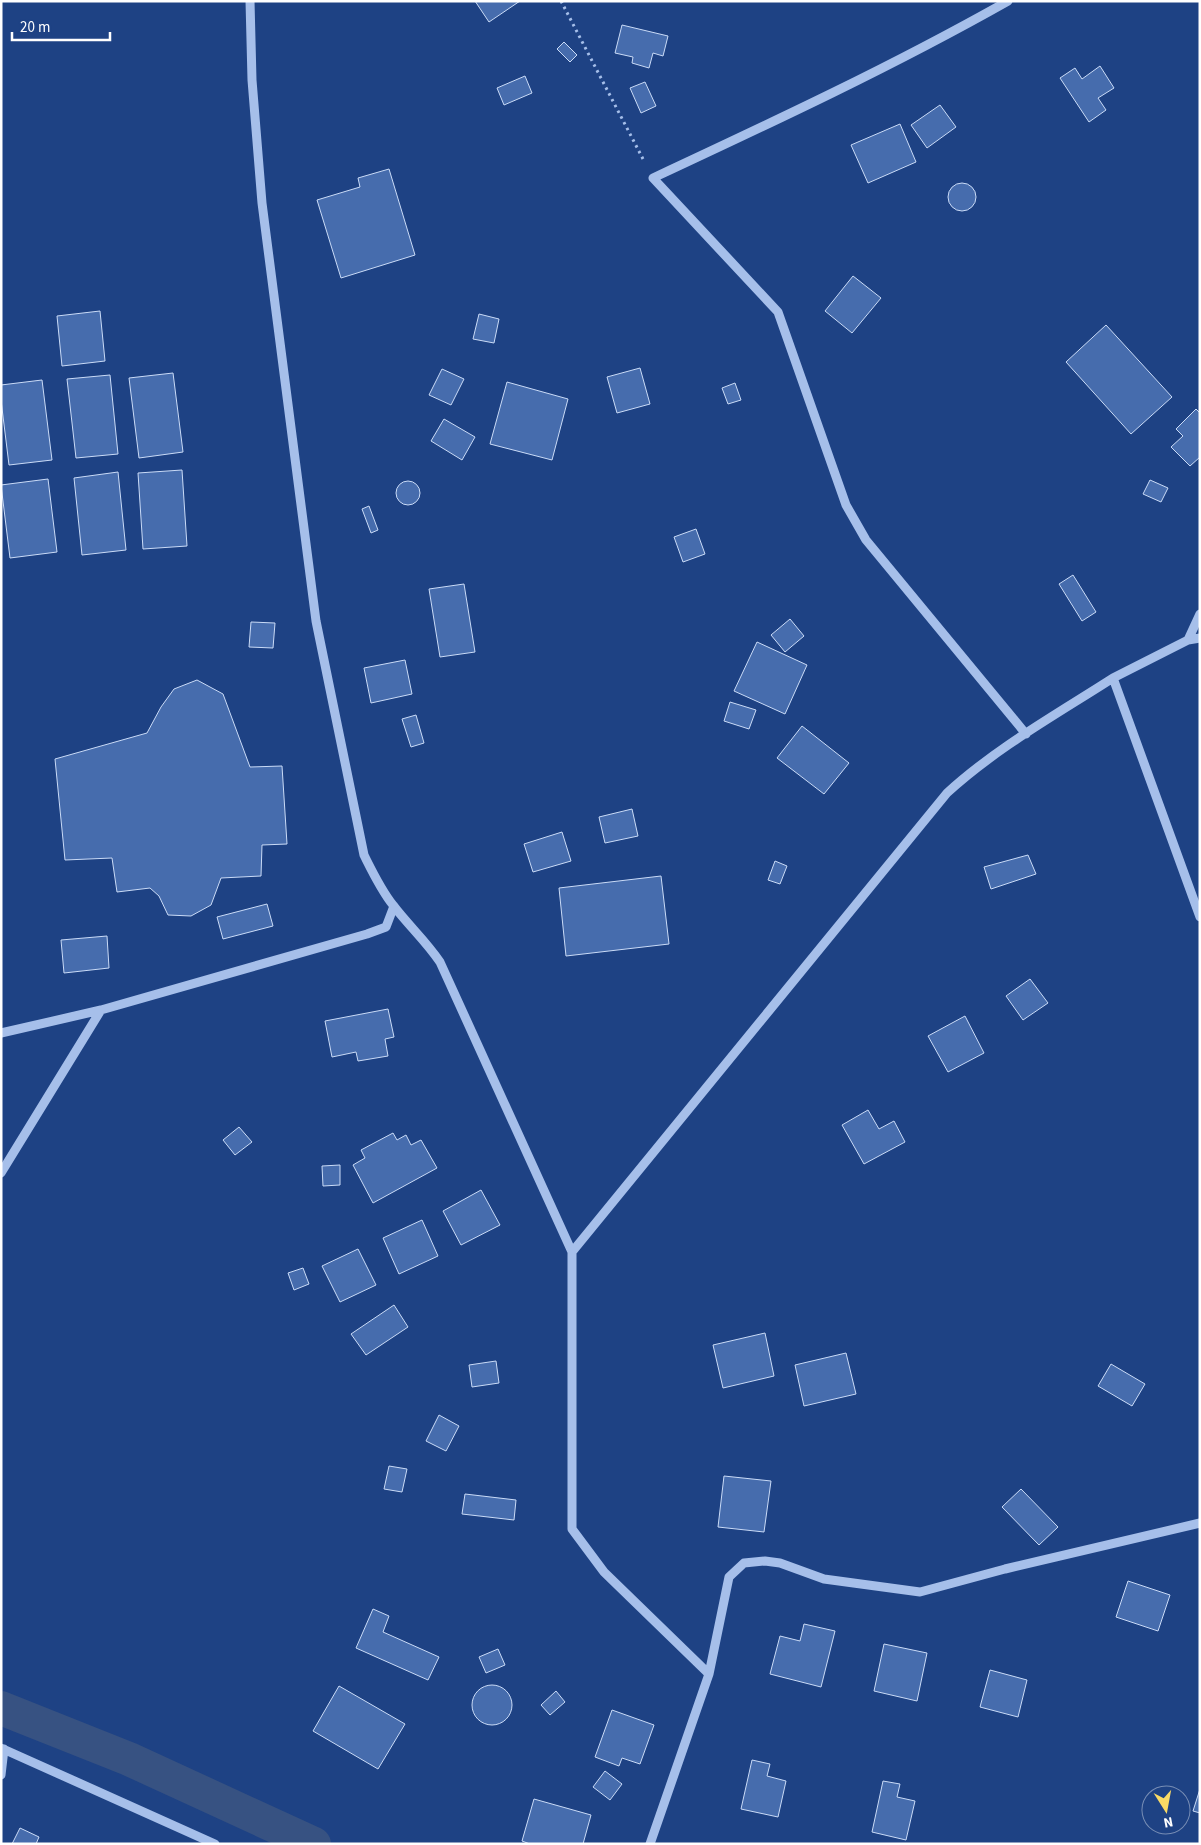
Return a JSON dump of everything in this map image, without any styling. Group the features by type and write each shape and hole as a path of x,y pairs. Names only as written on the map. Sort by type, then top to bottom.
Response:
{"street":[{"path":"250,1 252,80 262,203 316,621 364,855 378,884 440,962 572,1252 572,1529 604,1572 709,1674"},
{"path":"1008,1 957,30 818,101 653,178 778,312 846,506 866,540 1026,734"},
{"path":"1188,640 1200,614"},
{"path":"572,1252 947,793 963,778 1026,734 1112,678 1188,640 1200,638"},
{"path":"1112,678 1200,916"},
{"path":"1,1033 101,1010 367,934 386,927 394,906"},
{"path":"1,1173 101,1010"},
{"path":"650,1844 709,1674 729,1577 744,1563 780,1562 824,1579 920,1592 1005,1569 1200,1523"},
{"path":"1,1775 3,1748 215,1844"}],"path":[{"path":"561,1 653,178"}],"building":[{"path":"475,1 520,1 489,22"},
{"path":"622,25 668,36 663,56 653,53 649,68 632,63 633,57 615,53"},
{"path":"564,42 577,55 570,62 557,49"},
{"path":"1100,66 1114,88 1098,98 1106,110 1089,122 1060,78 1075,68 1082,79"},
{"path":"525,76 532,93 504,105 497,88"},
{"path":"645,82 656,106 641,113 630,88"},
{"path":"940,105 956,127 927,148 911,125"},
{"path":"900,124 916,162 868,183 851,145"},
{"path":"389,169 415,255 341,278 317,200 360,187 358,178"},
{"path":"962,183 972,187 976,197 972,207 962,211 952,207 948,197 952,187"},
{"path":"853,276 881,298 852,333 825,311"},
{"path":"100,311 105,361 62,366 57,316"},
{"path":"479,314 499,319 494,343 473,339"},
{"path":"1106,325 1172,397 1131,434 1066,362"},
{"path":"640,368 650,404 617,413 607,377"},
{"path":"442,369 464,379 451,405 429,395"},
{"path":"173,373 183,452 139,458 129,378"},
{"path":"110,375 118,454 76,458 67,379"},
{"path":"42,380 52,460 9,465 1,385"},
{"path":"507,382 568,399 552,460 490,444"},
{"path":"735,383 741,400 728,404 722,388"},
{"path":"1196,409 1200,413 1200,457 1190,466 1171,447 1183,436 1176,429"},
{"path":"444,419 475,437 462,460 431,441"},
{"path":"182,470 187,546 143,549 138,473"},
{"path":"118,472 126,550 82,555 74,478"},
{"path":"48,479 57,552 10,558 1,485"},
{"path":"1150,480 1168,488 1161,502 1143,494"},
{"path":"408,481 413,482 419,488 419,498 413,504 408,505 403,504 397,498 396,493 397,488 403,482"},
{"path":"369,506 378,530 371,533 362,509"},
{"path":"696,529 705,554 683,562 674,537"},
{"path":"1073,575 1096,612 1082,621 1059,584"},
{"path":"464,584 475,652 440,657 429,589"},
{"path":"790,619 804,636 785,652 771,635"},
{"path":"251,622 275,623 273,648 249,647"},
{"path":"757,642 807,665 785,714 734,691"},
{"path":"405,660 412,694 371,703 364,668"},
{"path":"197,680 223,694 250,767 282,766 287,844 262,845 261,876 221,878 211,905 191,916 168,915 159,896 150,888 117,892 112,858 65,860 55,759 147,733 161,707 174,689"},
{"path":"730,702 756,710 749,729 724,721"},
{"path":"416,715 424,743 411,747 402,719"},
{"path":"802,726 849,763 824,794 777,758"},
{"path":"632,809 638,836 605,843 599,817"},
{"path":"562,832 571,861 533,872 524,844"},
{"path":"1028,855 1036,874 991,889 984,867"},
{"path":"775,861 787,866 780,884 768,880"},
{"path":"661,876 669,944 566,956 559,888"},
{"path":"267,904 273,926 223,939 217,917"},
{"path":"107,936 109,968 64,973 61,940"},
{"path":"1030,979 1048,1003 1023,1020 1006,996"},
{"path":"388,1009 394,1037 385,1039 388,1056 358,1061 356,1052 332,1057 325,1021"},
{"path":"965,1016 984,1053 948,1072 928,1036"},
{"path":"868,1110 879,1129 894,1121 905,1142 864,1164 842,1125"},
{"path":"239,1127 252,1142 235,1155 223,1140"},
{"path":"393,1133 397,1140 406,1135 411,1145 421,1140 437,1168 373,1203 353,1165 365,1158 361,1150"},
{"path":"340,1165 340,1185 323,1186 322,1166"},
{"path":"481,1190 500,1225 461,1245 443,1211"},
{"path":"422,1220 438,1256 399,1274 383,1238"},
{"path":"358,1249 376,1285 340,1302 322,1266"},
{"path":"303,1268 309,1284 294,1290 288,1273"},
{"path":"394,1305 408,1327 366,1355 351,1334"},
{"path":"765,1333 774,1376 723,1388 713,1345"},
{"path":"846,1353 856,1394 804,1406 795,1365"},
{"path":"496,1361 499,1383 472,1387 469,1365"},
{"path":"1111,1364 1145,1384 1132,1406 1098,1386"},
{"path":"439,1415 459,1426 446,1451 426,1441"},
{"path":"389,1466 407,1469 402,1492 384,1489"},
{"path":"724,1476 771,1481 764,1532 718,1527"},
{"path":"1021,1489 1058,1527 1039,1545 1002,1507"},
{"path":"465,1494 516,1500 514,1520 462,1514"},
{"path":"1128,1581 1170,1595 1158,1631 1116,1617"},
{"path":"373,1609 389,1616 383,1632 439,1657 428,1680 356,1648"},
{"path":"804,1624 835,1631 821,1687 770,1674 780,1636 800,1641"},
{"path":"884,1644 927,1653 917,1701 874,1691"},
{"path":"498,1649 505,1665 486,1673 479,1657"},
{"path":"990,1670 1027,1680 1018,1717 980,1707"},
{"path":"488,1685 496,1685 503,1688 509,1694 512,1705 509,1716 503,1722 496,1725 488,1725 481,1722 475,1716 472,1709 472,1701 475,1694 481,1688"},
{"path":"339,1686 405,1724 378,1769 313,1731"},
{"path":"556,1691 565,1702 550,1715 541,1705"},
{"path":"612,1710 654,1725 640,1764 622,1758 619,1766 595,1757"},
{"path":"752,1760 770,1764 767,1776 786,1781 778,1817 741,1809"},
{"path":"605,1771 622,1784 610,1800 593,1787"},
{"path":"883,1781 900,1784 897,1797 915,1801 906,1840 872,1832"},
{"path":"1200,1789 1200,1813 1193,1811"},
{"path":"534,1799 591,1815 583,1844 530,1844 522,1841"},
{"path":"20,1828 39,1837 36,1844 12,1844"}],"waterway":[{"path":"1,1708 129,1759 314,1844"}]}
